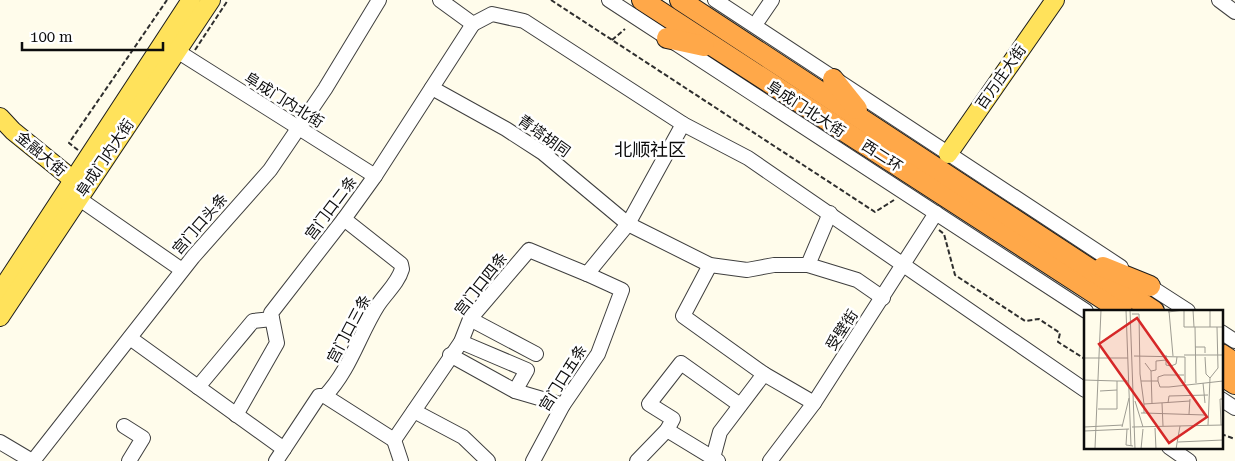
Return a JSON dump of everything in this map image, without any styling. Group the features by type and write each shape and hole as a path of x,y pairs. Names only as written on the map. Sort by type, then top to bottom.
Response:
{"highway":[{"name":"西二环","path":"642,0 715,48 1052,256 1152,310"},
{"name":"西二环","path":"680,0 869,124 1052,256 1121,310"},
{"path":"667,38 715,48"},
{"path":"832,79 869,124"},
{"path":"1052,256 1150,286"},
{"path":"1052,256 1104,310"},
{"path":"1222,355 1235,363"},
{"path":"1222,377 1235,384"}],"main road":[{"name":"阜成门内大街","path":"0,317 191,0"},
{"name":"阜成门内大街","path":"0,292 78,189 177,51 211,0"},
{"name":"百万庄大街","path":"948,154 1055,0"},
{"name":"金融大街","path":"0,117 78,189"}],"street":[{"name":"宫门口头条","path":"32,461 182,270 270,170 325,89 379,0"},
{"path":"440,0 474,24 492,14 524,21 682,124 748,158 1084,389"},
{"name":"阜成门北大街","path":"609,0 933,218 1084,310"},
{"path":"715,0 832,79 1186,310"},
{"path":"759,19 772,0"},
{"path":"1218,0 1235,12"},
{"name":"宫门口二条","path":"272,319 271,313 375,176 474,24"},
{"name":"阜成门内北街","path":"177,51 375,176"},
{"name":"青塔胡同","path":"432,88 506,129 543,153 628,224 710,265 748,270 774,266 808,265 858,280 883,298"},
{"path":"587,274 628,224 682,124"},
{"path":"78,189 182,270"},
{"path":"808,265 830,213"},
{"name":"受壁街","path":"770,461 814,403 933,218"},
{"name":"宫门口三条","path":"276,461 319,396 325,396 340,381 378,305 396,282 402,269 401,264 344,219"},
{"name":"宫门口四条","path":"394,440 450,355 461,342 470,319 529,250 587,274"},
{"path":"710,265 683,316 764,374 814,403"},
{"name":"宫门口五条","path":"534,461 563,405 598,354 622,290 587,274"},
{"path":"198,387 253,321 272,319 276,343 236,415"},
{"path":"470,319 536,354"},
{"path":"1222,333 1235,341"},
{"path":"130,338 284,449"},
{"path":"461,342 527,370 515,391"},
{"path":"450,355 515,391 563,405"},
{"path":"637,461 667,430 673,419 649,404 681,363 740,405"},
{"path":"667,430 716,459 720,432 764,374"},
{"path":"325,396 394,440 401,461"},
{"path":"1222,400 1235,408"},
{"path":"414,411 463,437 488,461"},
{"path":"124,426 143,438 129,461"},
{"path":"0,442 32,461"},
{"path":"1170,448 1189,461"}],"path":[{"path":"551,0 875,212 893,199 900,204"},
{"path":"612,40 626,29"},
{"path":"933,218 944,234 955,275 1025,321 1039,320 1060,333 1058,342 1084,358"},
{"path":"1222,434 1235,439"}],"district":[{"name":"北顺社区","path":"650,150"}]}
